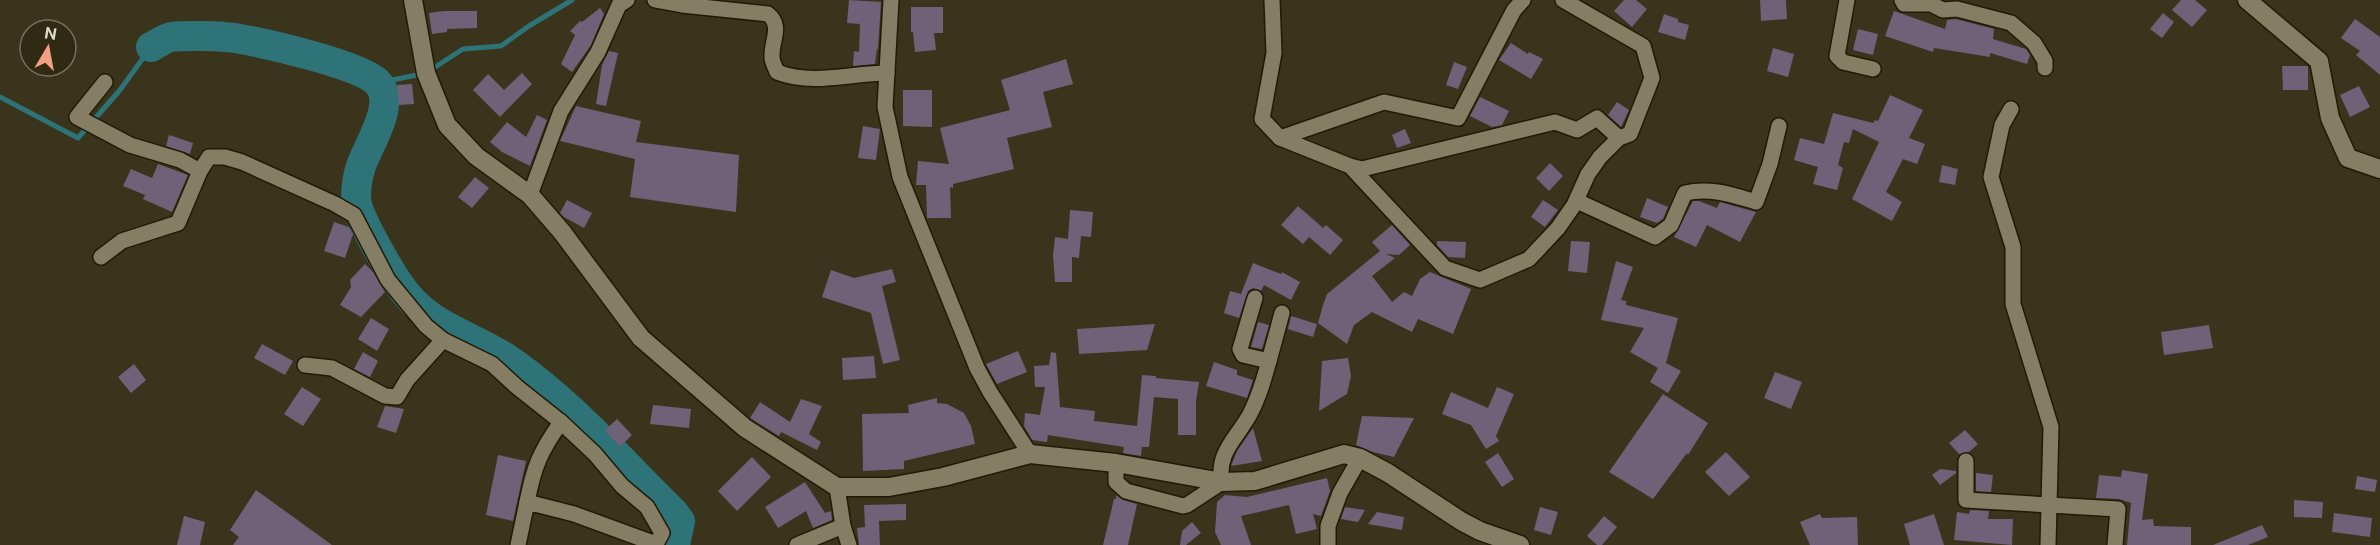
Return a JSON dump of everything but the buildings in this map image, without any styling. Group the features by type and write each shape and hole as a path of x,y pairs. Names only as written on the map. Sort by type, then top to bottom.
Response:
{"street":[{"path":"413,0 426,73 447,125 476,156 530,195 562,232 641,338 745,428 837,487 890,487 943,477 1030,454 1116,463 1221,482 1255,481 1344,454 1360,458 1388,472 1461,521 1480,531 1520,545"},
{"path":"530,195 561,111 598,52 619,5 627,0"},
{"path":"655,0 768,14 774,20 776,27 772,59 777,72 787,76 832,79 867,73 887,73"},
{"path":"891,0 885,107 900,177 977,368 1030,454"},
{"path":"1272,0 1274,53 1262,119 1280,138 1350,166 1362,169 1555,122 1577,130 1597,118 1618,138"},
{"path":"1280,138 1384,102 1458,118 1514,10 1523,0"},
{"path":"1350,166 1445,268 1480,280 1529,259 1558,228 1600,157 1618,138 1630,134 1652,78 1643,46 1563,0"},
{"path":"1847,0 1837,56 1843,62 1873,69"},
{"path":"1902,0 1904,4 1931,4 1943,10 1957,9 2011,22 2034,43 2045,61 2045,68"},
{"path":"2247,0 2319,61 2330,118 2348,158 2380,169"},
{"path":"105,82 77,117 130,145 180,160 200,171"},
{"path":"2011,109 2002,125 1991,177 2013,247 2013,304 2051,427 2048,545"},
{"path":"1576,201 1655,237 1671,225 1685,193 1702,189 1719,191 1756,202 1770,164 1779,126"},
{"path":"100,257 122,241 178,223 200,171 209,157 225,157 272,174 354,216 388,280 409,307 443,340 492,364 561,422 595,454 622,486 647,507 662,533 656,545 574,514 527,502"},
{"path":"1255,298 1240,348 1244,355 1269,360"},
{"path":"1221,482 1220,461 1255,404 1282,314"},
{"path":"305,365 332,368 385,396 397,397 412,374 443,340"},
{"path":"518,545 533,473 542,450 561,422"},
{"path":"1328,545 1328,526 1340,494 1360,458"},
{"path":"1966,461 1965,500 2118,509 2115,545"},
{"path":"1116,463 1116,482 1126,491 1183,506 1221,482"},
{"path":"837,487 843,526 849,545"},
{"path":"797,545 843,526"}],"waterway":[{"path":"378,83 426,73 463,49 501,46 572,0"},
{"path":"151,47 177,36 235,38 331,61 367,75 377,82 383,90 383,112 361,166 356,198 361,216 398,283 410,298 436,321 512,362 576,415 674,513 680,521 675,545"},
{"path":"0,97 78,138 120,90 151,47"}]}
